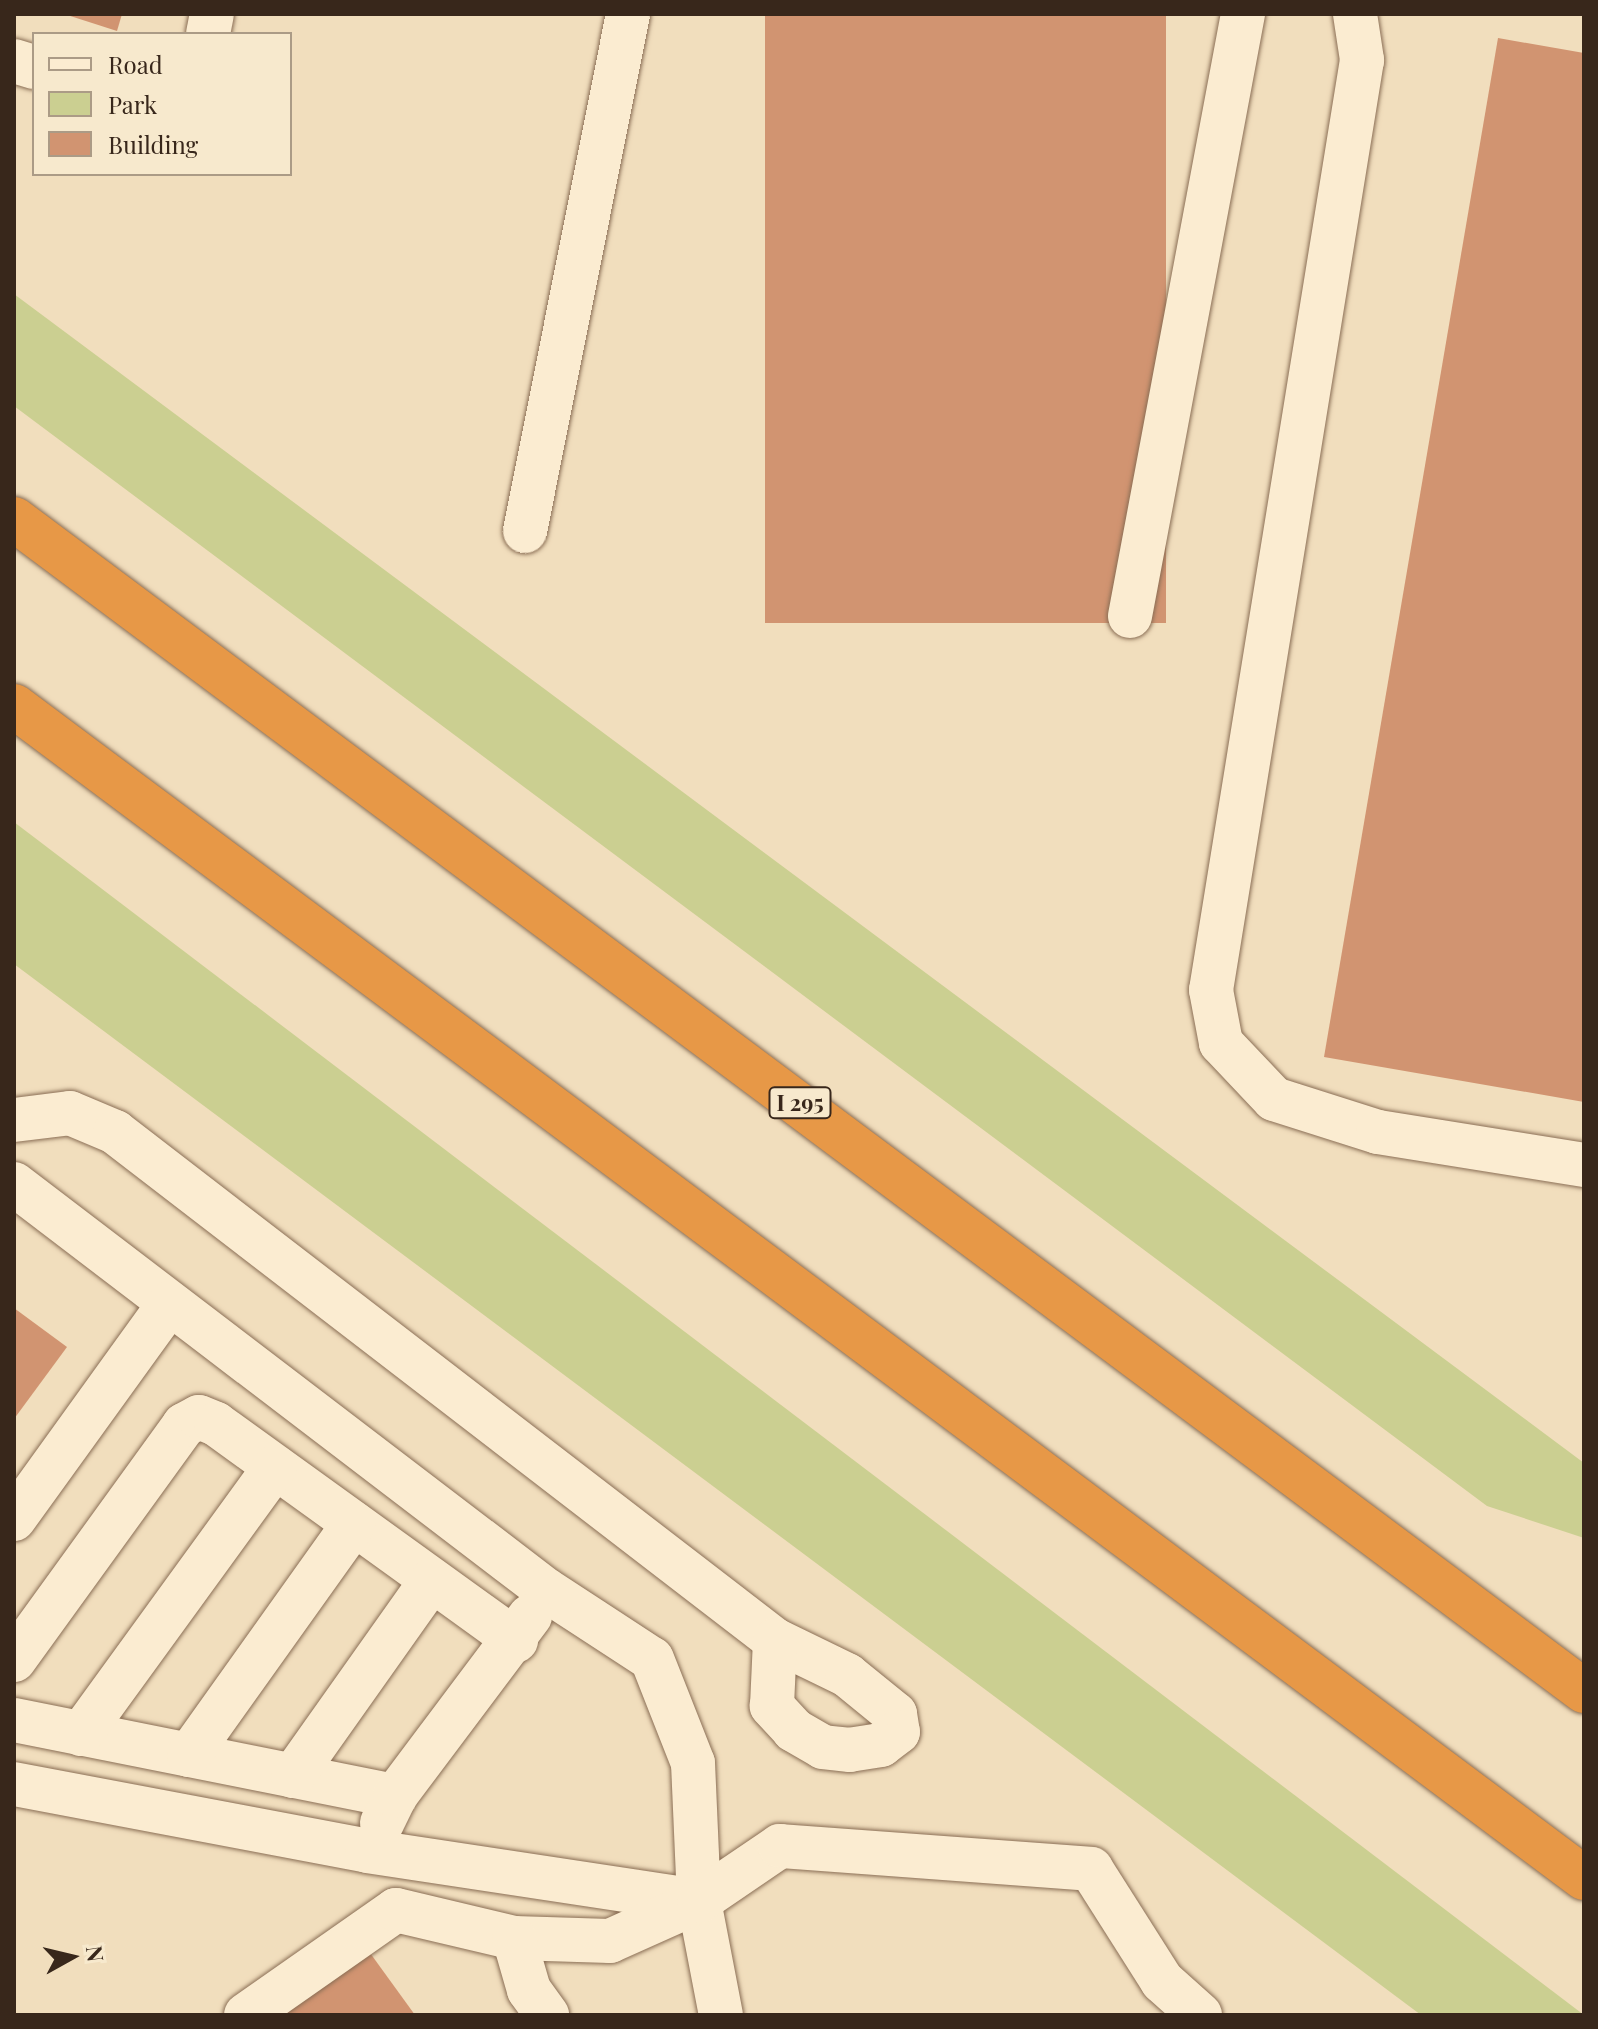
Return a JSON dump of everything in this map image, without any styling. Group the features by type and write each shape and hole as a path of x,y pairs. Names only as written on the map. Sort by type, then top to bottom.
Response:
{"highway":[{"name":"I 295","path":"14,519 1584,1691"},
{"path":"14,706 1584,1878"}],"street":[{"path":"525,531 628,14"},
{"path":"1130,616 1243,14"},
{"path":"1355,14 1362,60 1211,990 1221,1043 1274,1099 1378,1132 1584,1165"},
{"path":"14,1120 70,1113 115,1132 775,1640"},
{"path":"14,1184 546,1590 652,1659 693,1763 699,1901 721,2015"},
{"path":"14,1519 170,1303"},
{"path":"14,1660 184,1425 199,1417 216,1424 516,1640"},
{"path":"81,1734 275,1467"},
{"path":"189,1755 354,1524"},
{"path":"293,1776 432,1580"},
{"path":"367,1851 395,1796 516,1640 546,1590"},
{"path":"14,1720 395,1796"},
{"path":"14,1784 367,1851 699,1901"},
{"path":"246,2015 396,1910 514,1938 610,1941 699,1901 780,1846 1091,1869 1121,1909 1162,1981 1200,2015"},
{"path":"514,1938 529,1990 547,2015"}],"green space":[{"path":"14,294 1584,1463 1584,1538 1487,1506 14,406"},
{"path":"14,822 1584,2015 1421,2015 14,964"}],"building":[{"path":"64,14 122,14 117,31"},
{"path":"765,14 1166,14 1166,623 765,623"},
{"path":"1498,38 1584,53 1584,1102 1324,1057"},
{"path":"14,1308 67,1347 14,1419"},
{"path":"365,1946 415,2015 270,2015"}]}
